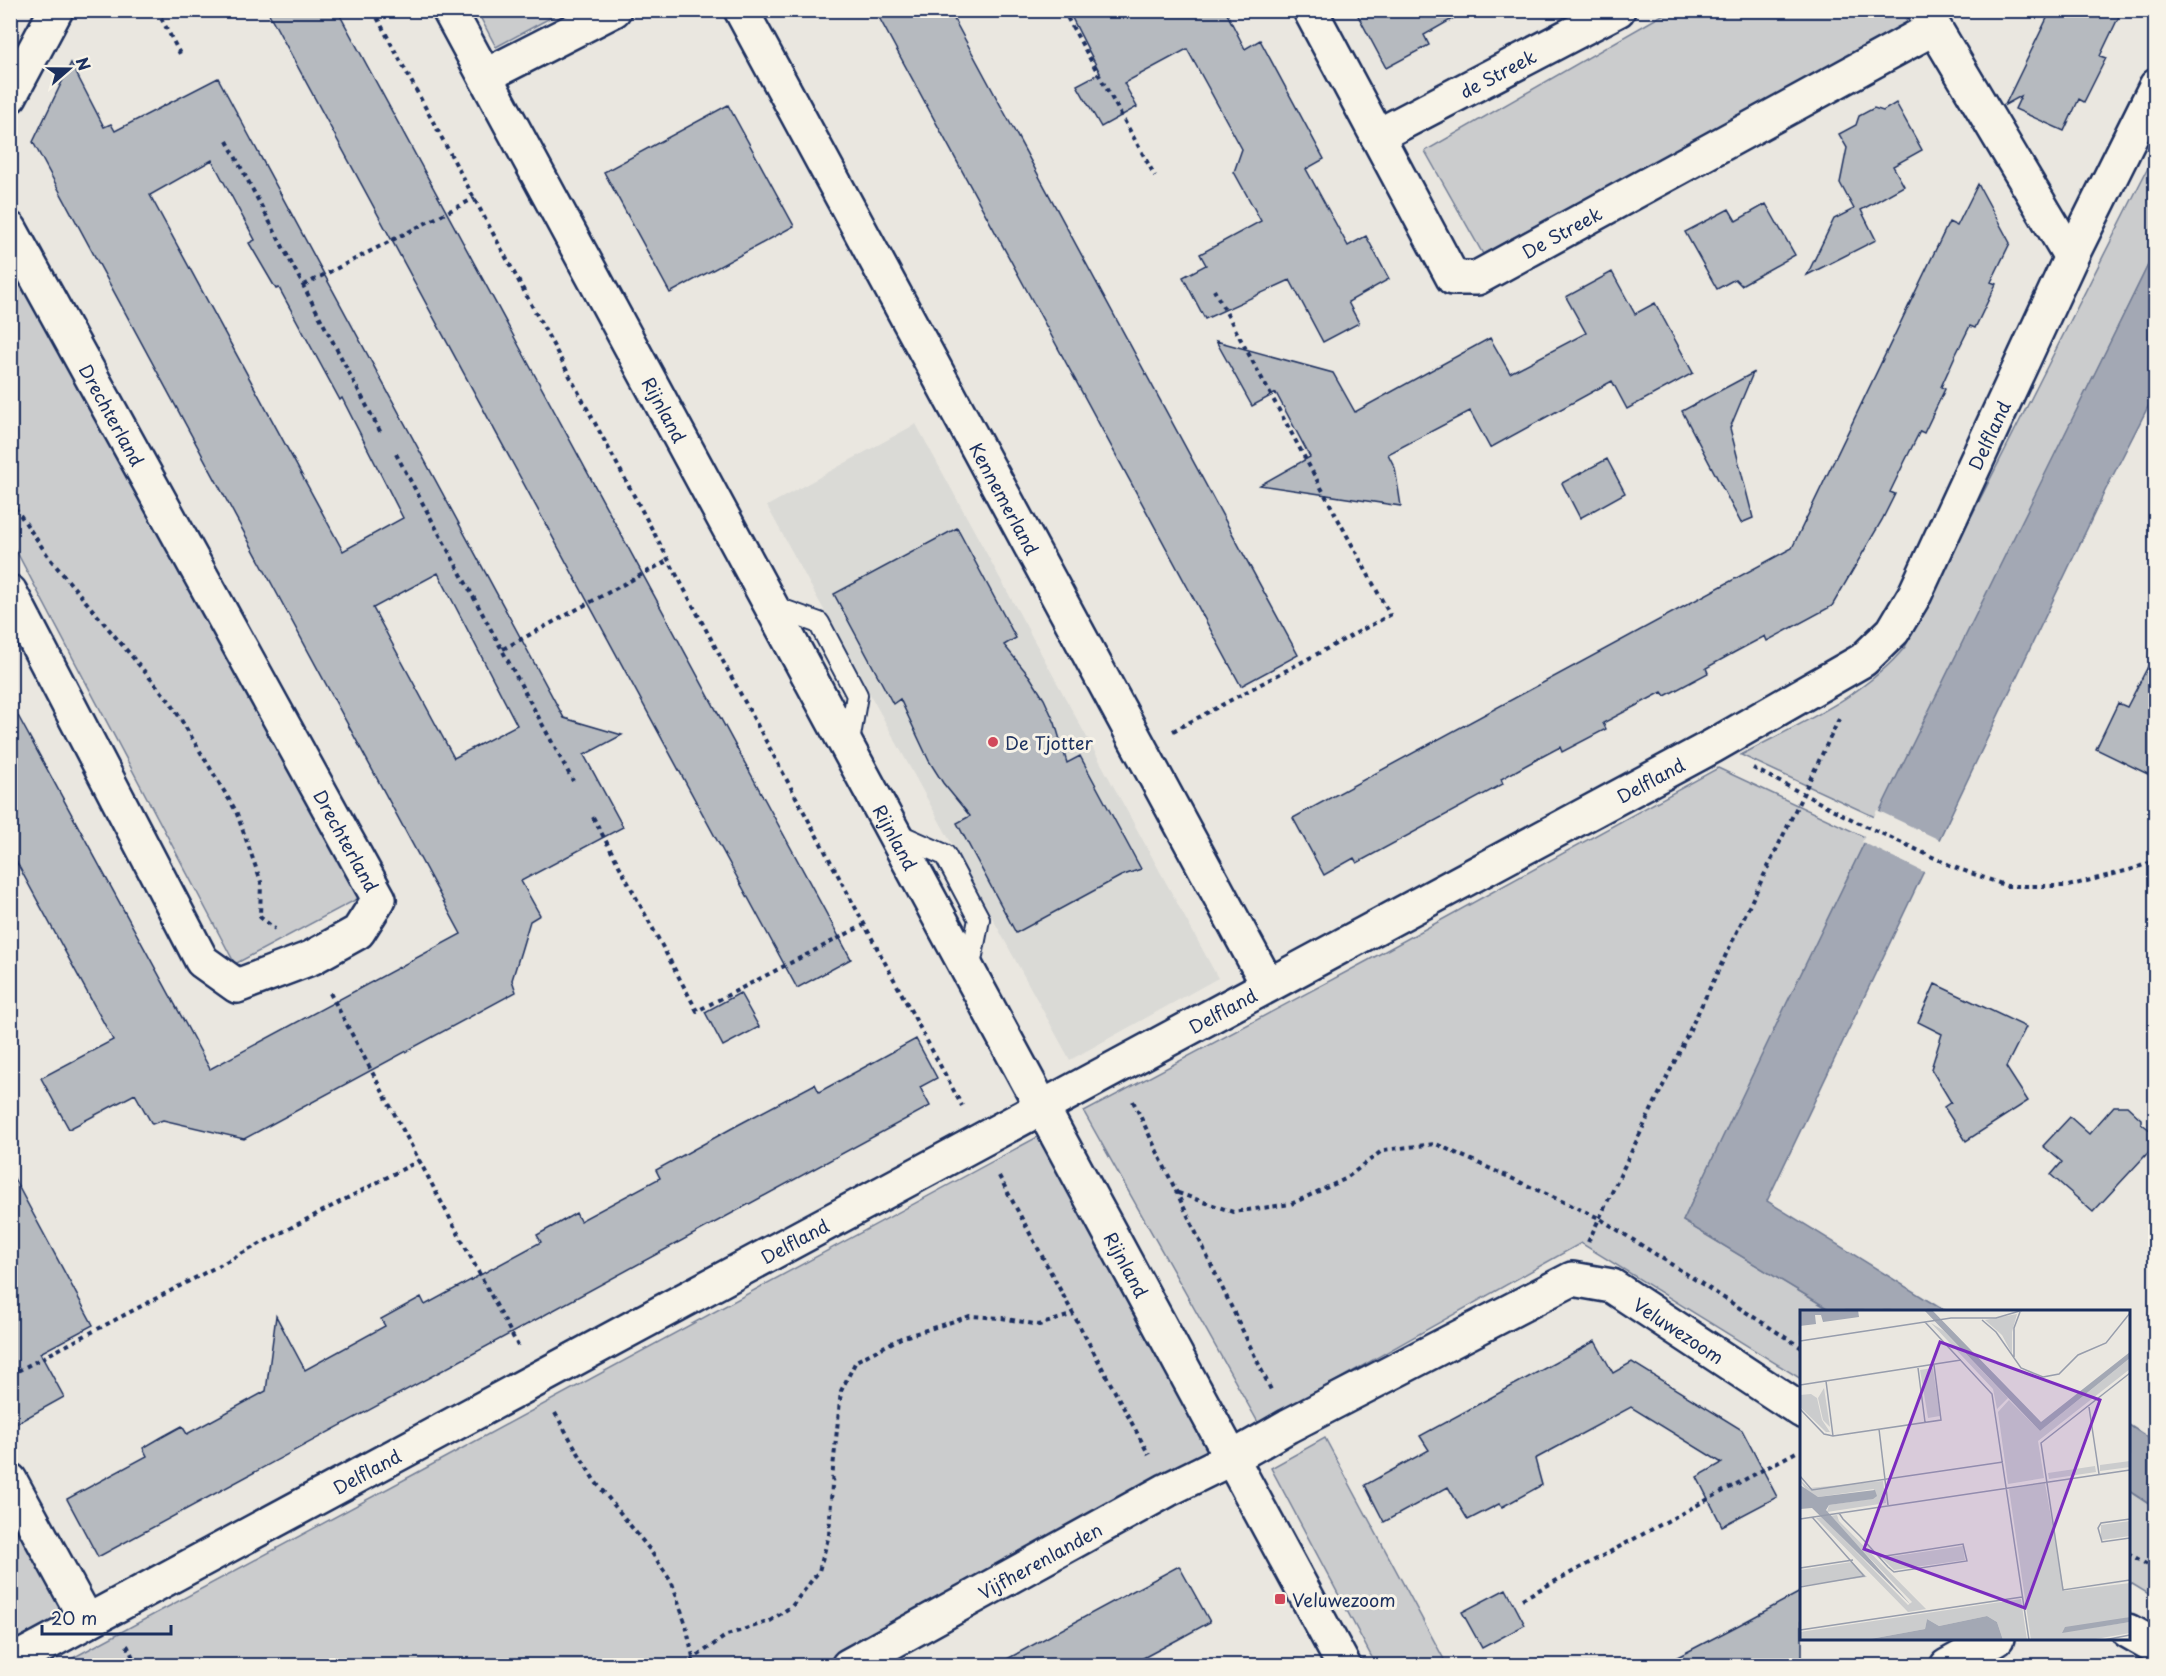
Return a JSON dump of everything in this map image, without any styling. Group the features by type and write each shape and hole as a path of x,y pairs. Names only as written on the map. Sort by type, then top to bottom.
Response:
{"street":[{"path":"10,96 56,10"},
{"name":"Rijnland","path":"449,10 1344,1665"},
{"path":"485,76 614,10"},
{"name":"Kennemerland","path":"741,10 1268,985"},
{"name":"De Streek","path":"1310,10 1453,278 1476,278 1929,19 2071,257"},
{"name":"de Streek","path":"1377,136 1618,10"},
{"name":"Delfland","path":"10,1663 1713,746 1863,660 1893,631 1915,594 2071,257 2156,86"},
{"name":"Drechterland","path":"10,229 379,899 358,932 311,958 237,986 202,961 10,592"},
{"path":"1232,1458 1288,1426 1572,1279"},
{"name":"Veluwezoom","path":"1572,1279 1612,1286 1800,1410"},
{"name":"Vijfherenlanden","path":"848,1665 1167,1490 1232,1458"},
{"path":"10,1480 87,1621"},
{"path":"2130,1632 2156,1647"},
{"path":"1947,1665 1993,1640"}],"path":[{"path":"157,10 180,54"},
{"path":"374,10 866,924 1167,1490"},
{"path":"1063,10 1155,176"},
{"path":"227,141 382,435"},
{"path":"304,285 475,198"},
{"path":"1141,749 1390,615 1214,290"},
{"path":"396,454 573,782"},
{"path":"10,500 50,559 171,704 236,811 261,882 260,917 311,958 536,1380 594,1480 650,1550 672,1583 697,1665"},
{"path":"503,649 669,560"},
{"path":"1572,1279 1599,1218 1841,716"},
{"path":"1713,746 1857,822 1954,867 2007,886 2068,886 2133,869 2156,860"},
{"path":"593,817 697,1011 866,924"},
{"path":"1117,1068 1288,1426"},
{"path":"1178,1193 1233,1212 1291,1204 1345,1179 1383,1150 1436,1144 1599,1218 1800,1347"},
{"path":"10,1375 420,1160"},
{"path":"683,1665 727,1635 771,1621 792,1606 819,1571 829,1535 841,1391 856,1361 901,1338 970,1316 1002,1318 1039,1325 1074,1314"},
{"path":"1522,1599 1800,1450"},
{"path":"2130,1554 2156,1570"}],"shaded area":[{"path":"1671,10 1901,11 1908,23 1483,254 1425,151"},
{"path":"477,11 563,11 496,47"},
{"path":"2155,154 2155,251 1877,818 1741,755 1850,695 1889,665 1905,647"},
{"path":"10,244 359,898 235,964 11,541"},
{"path":"2155,251 2155,393 2105,491 1767,1201 1943,1310 1830,1310 1683,1221 1976,614"},
{"name":"De Tjotter","path":"916,424 1218,978 1070,1060 767,506"},
{"path":"1718,768 1867,838 1683,1221 1830,1310 1800,1310 1800,1378 1581,1243 1259,1424 1084,1112 1367,961"},
{"path":"1043,1134 1218,1447 821,1665 58,1666 428,1467"},
{"path":"2130,1426 2155,1442 2155,1508 2130,1492"},
{"path":"1325,1438 1447,1665 1376,1665 1271,1468"},
{"path":"2130,1492 2155,1508 2155,1598 2130,1583"},
{"path":"10,1513 66,1615 10,1644"}],"pier":[{"path":"1877,810 1942,841 1926,873 1862,842"}],"building":[{"path":"267,10 337,10 851,959 797,988"},
{"path":"875,10 949,10 1298,655 1241,686"},
{"path":"1068,10 1225,10 1245,49 1260,40 1324,159 1306,169 1348,246 1366,236 1389,279 1348,302 1359,323 1323,342 1290,280 1205,319 1183,277 1206,265 1200,254 1261,221 1234,172 1242,149 1187,49 1124,83 1137,107 1101,127 1077,85 1100,73"},
{"path":"1355,10 1468,10 1424,35 1429,45 1386,68"},
{"path":"2051,10 2122,10 2100,56 2106,58 2084,102 2079,99 2064,131 2015,109 2021,96 2005,105"},
{"path":"71,63 104,127 111,124 115,131 218,78 564,718 622,735 584,755 623,827 521,881 540,915 530,921 512,980 516,992 244,1139 163,1120 152,1124 135,1094 69,1129 41,1078 113,1040 10,850 10,701 210,1069 461,934 33,142","holes":["212,160 255,240 249,243 276,289 279,288 340,400 342,398 403,518 343,551 150,195","438,573 517,725 454,758 373,608"]},
{"path":"1896,103 1922,150 1893,166 1904,186 1861,210 1876,240 1807,275 1834,219 1854,209 1840,183 1847,148 1839,134 1856,125 1859,116 1874,108 1883,111"},
{"path":"728,105 794,226 670,293 604,172"},
{"path":"1978,184 2010,243 1991,282 1996,284 1975,328 1970,326 1955,356 1941,387 1945,389 1924,433 1920,431 1890,492 1895,494 1882,520 1832,606 1767,641 1765,636 1706,668 1708,673 1665,696 1662,692 1603,723 1606,729 1562,752 1560,747 1501,779 1503,784 1357,863 1354,858 1324,875 1293,818 1792,548 1949,222 1957,226"},
{"path":"1766,204 1795,255 1741,285 1735,279 1717,289 1685,232 1729,209 1736,221"},
{"path":"1612,272 1635,314 1655,303 1693,373 1627,409 1612,381 1490,448 1470,411 1388,454 1395,468 1401,506 1260,485 1310,457 1276,393 1252,406 1216,341 1333,373 1355,412 1490,338 1510,373 1586,333 1566,297"},
{"path":"1753,373 1730,428 1753,518 1741,523 1682,411"},
{"path":"1607,459 1625,493 1580,518 1562,483"},
{"path":"957,528 1016,638 1004,645 1030,677 1044,699 1055,723 1067,763 1080,756 1141,869 1121,876 1016,933 957,823 970,816 943,783 929,761 900,699 893,704 834,594"},
{"path":"2156,651 2156,778 2096,749 2118,703 2127,707"},
{"path":"1935,984 2026,1027 2006,1067 2028,1101 1966,1141 1944,1107 1951,1102 1931,1069 1942,1034 1918,1022"},
{"path":"740,993 759,1027 723,1046 705,1012"},
{"path":"916,1039 937,1078 920,1087 930,1106 98,1557 67,1499 147,1456 143,1448 182,1426 187,1434 266,1391 276,1316 305,1370 385,1326 381,1319 421,1297 425,1305 541,1242 537,1235 576,1213 580,1221 660,1178 656,1170 736,1126 815,1084 819,1092"},
{"path":"2114,1106 2127,1106 2141,1119 2141,1123 2156,1135 2156,1144 2093,1212 2051,1175 2062,1162 2043,1146 2070,1117 2089,1134"},
{"path":"10,1171 93,1325 40,1353 64,1397 10,1427"},
{"path":"1595,1341 1613,1373 1632,1362 1742,1430 1777,1497 1722,1526 1697,1477 1722,1463 1631,1407 1535,1459 1542,1485 1502,1507 1499,1504 1468,1520 1448,1487 1384,1522 1365,1485 1429,1450 1420,1436"},
{"path":"1179,1566 1210,1622 1177,1640 1130,1665 996,1665"},
{"path":"1506,1589 1525,1625 1482,1648 1462,1612"},
{"path":"1800,1592 1802,1665 1662,1665"}],"place":[{"name":"De Tjotter","path":"993,742"},
{"name":"Veluwezoom","path":"1280,1599"}]}
